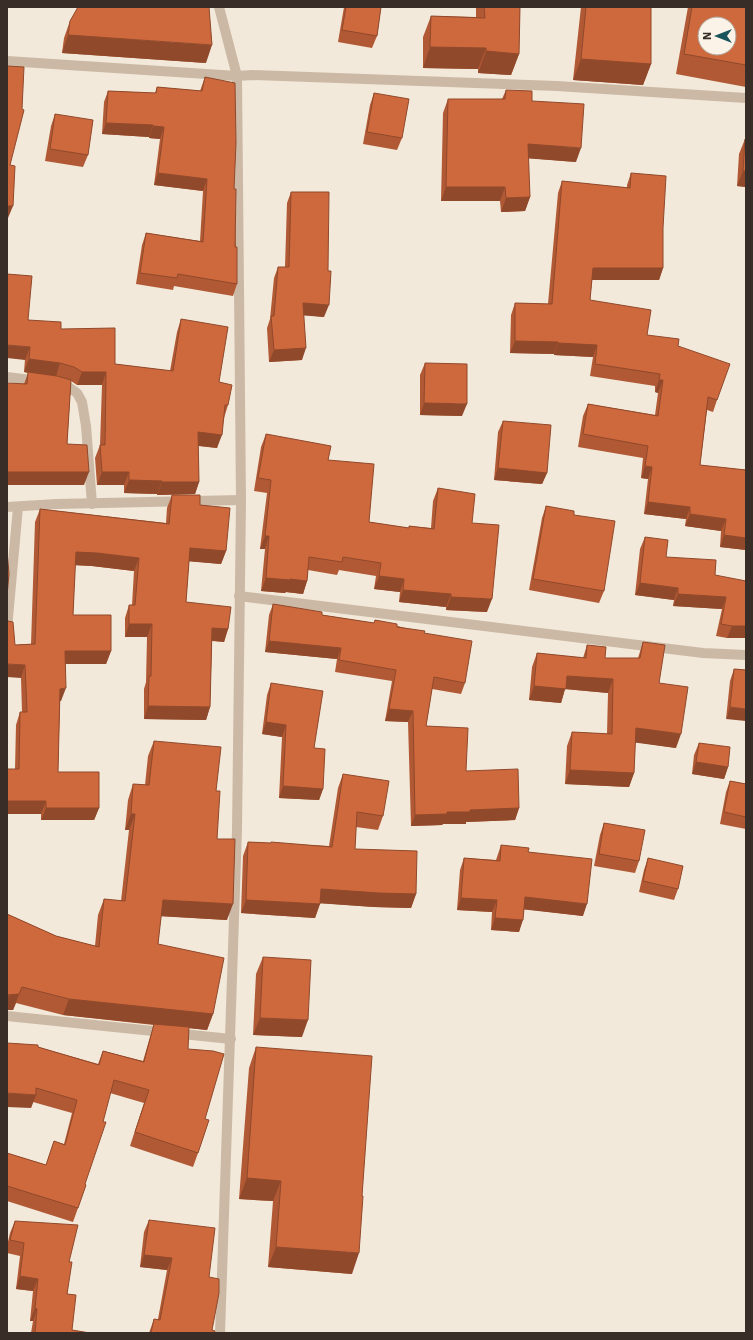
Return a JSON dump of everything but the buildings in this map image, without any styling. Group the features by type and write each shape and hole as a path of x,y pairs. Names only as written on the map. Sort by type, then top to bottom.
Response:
{"street":[{"path":"219,7 237,76 241,500 237,830 220,1333"},
{"path":"7,61 237,76 557,86 746,98"},
{"path":"7,377 54,382 67,386 77,393 82,402 86,426 92,504"},
{"path":"7,507 32,505 241,500"},
{"path":"7,629 18,507"},
{"path":"239,596 688,651 746,655"},
{"path":"7,1016 231,1039"}]}
